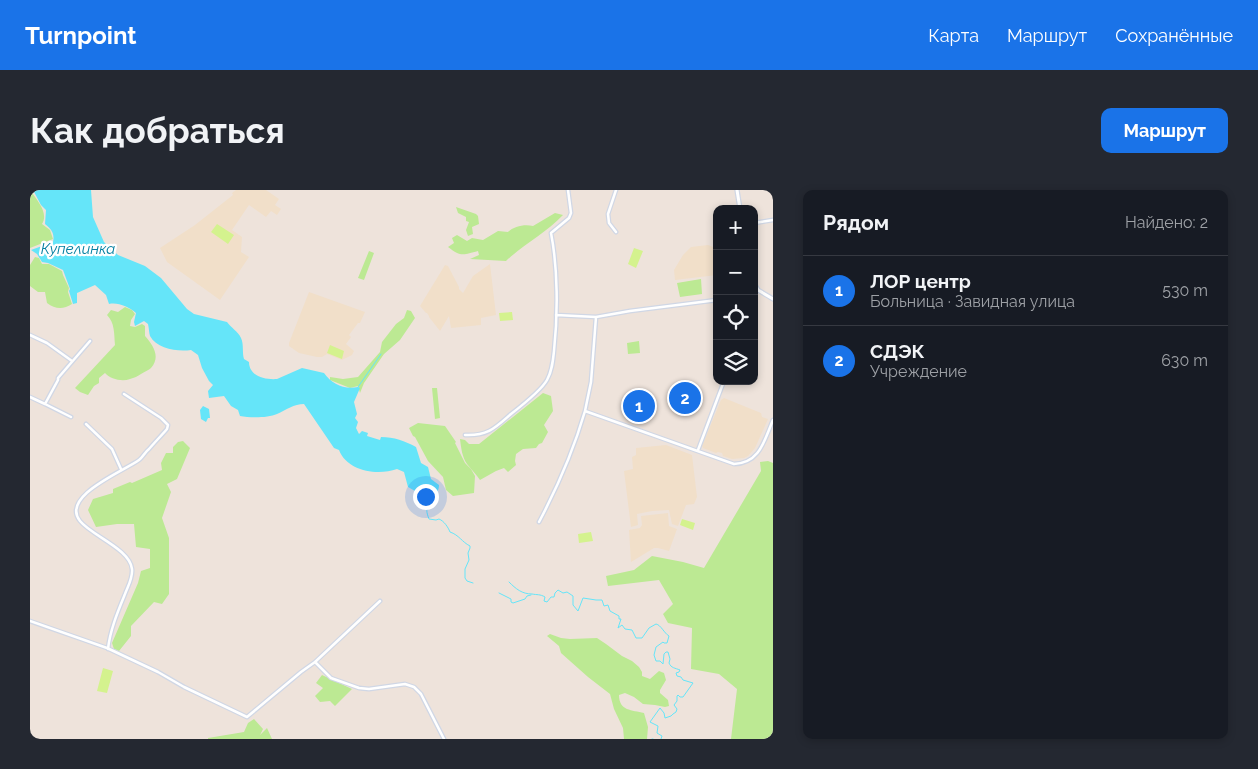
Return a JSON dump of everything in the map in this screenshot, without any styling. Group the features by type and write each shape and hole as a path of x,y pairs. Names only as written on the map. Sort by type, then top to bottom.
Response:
{"street":[{"path":"465,435 486,434 546,382 552,369 557,325 556,269 551,233 570,218 568,190"},
{"path":"616,190 608,214 608,223 616,232"},
{"path":"737,190 739,205"},
{"path":"758,222 773,220"},
{"path":"758,291 773,299"},
{"path":"556,314 596,317 713,300"},
{"path":"539,522 557,488 585,411 591,382 596,317"},
{"path":"30,335 47,343 72,361"},
{"path":"45,404 58,378 90,341"},
{"path":"698,451 723,385"},
{"path":"108,649 118,612 131,580 132,567 123,554 81,522 77,517 78,502 83,496 121,469 141,458 168,426 158,416 124,394"},
{"path":"30,397 72,417"},
{"path":"585,411 734,464 748,462 758,453 773,420"},
{"path":"86,424 112,449 121,469"},
{"path":"30,621 108,649 158,672 247,718 315,662 380,600"},
{"path":"315,662 332,678 360,688 369,689 405,684 414,687 421,694 444,739"}],"shaded area":[{"path":"236,190 266,190 279,199 275,205 281,209 277,215 271,211 266,217 249,205 232,230 242,237 241,252 249,257 220,300 167,262 160,248 195,225 233,195 232,193"},
{"path":"708,245 713,247 713,275 675,280 674,270 683,255 691,247"},
{"path":"490,264 496,315 481,318 481,325 451,328 449,316 440,331 420,306 445,265 448,266 459,289 463,293 473,276"},
{"path":"309,292 365,312 360,323 349,335 351,337 346,344 354,351 352,355 342,360 327,354 317,357 299,353 289,346"},
{"path":"724,398 761,413 762,417 768,419 755,448 744,458 732,459 723,456 722,453 716,453 702,446 721,400"},
{"path":"666,445 692,455 697,497 694,504 686,505 678,526 672,524 669,510 637,514 638,525 631,527 624,471 633,469 632,457 636,455 636,448"},
{"path":"668,513 669,526 677,529 669,551 654,548 631,562 629,530 640,528 642,525 641,516"}],"green space":[{"path":"30,190 43,211 44,220 42,224 50,230 53,239 30,248"},
{"path":"456,207 478,216 479,224 472,227 473,234 468,236 466,230 469,222 466,221 466,217 458,213"},
{"path":"555,213 563,215 506,261 470,259 479,255 478,251 462,254 448,247 454,243 452,238 457,235 467,241 472,238 483,240 498,231 508,232 520,226 533,226"},
{"path":"217,224 234,235 228,244 211,232"},
{"path":"634,248 643,251 636,268 628,264"},
{"path":"369,251 374,253 364,280 358,278"},
{"path":"35,257 39,258 42,264 49,264 62,271 69,288 68,292 72,304 62,308 53,307 47,303 45,292 38,292 30,286 30,265"},
{"path":"701,279 702,294 680,297 677,283"},
{"path":"125,307 132,310 135,314 130,326 135,327 142,324 145,326 145,336 151,343 156,355 154,364 148,370 127,380 113,378 105,373 99,378 99,383 94,386 88,395 80,392 75,388 115,345 113,325 107,315 111,310 118,312"},
{"path":"407,310 411,311 415,318 400,340 384,354 364,383 360,393 358,386 350,388 330,380 330,377 343,379 358,377 380,352 382,342 396,324 404,318"},
{"path":"512,312 513,320 500,321 499,313"},
{"path":"639,341 640,353 628,354 627,343"},
{"path":"330,345 344,351 342,359 327,353"},
{"path":"432,388 437,388 440,418 435,419"},
{"path":"543,393 551,396 553,411 544,425 548,432 542,443 536,448 523,449 516,454 516,465 508,472 504,468 480,480 465,461 460,439 465,440 469,444 479,444"},
{"path":"418,423 445,426 456,442 465,463 475,476 474,493 453,496 446,490 443,477 428,461 409,428"},
{"path":"183,441 190,448 177,479 167,484 171,492 162,518 169,538 169,594 162,604 154,602 131,626 131,636 119,651 114,649 112,643 138,583 141,571 150,568 150,549 136,547 134,524 96,527 88,510 93,499 113,493 113,489 162,470 161,463 166,453 173,453 173,447 178,442"},
{"path":"768,461 773,463 773,739 731,739 737,689 719,674 691,669 692,628 668,623 663,614 673,604 659,580 608,586 606,576 634,570 652,556 704,568 761,471 760,462"},
{"path":"682,519 695,523 693,530 680,525"},
{"path":"591,532 593,541 579,543 578,534"},
{"path":"550,634 570,639 597,638 632,661 639,667 642,676 650,679 659,671 664,673 666,680 660,693 668,700 669,706 643,704 625,693 619,695 621,704 624,707 644,713 648,727 647,739 624,739 623,728 614,709 610,694 561,653 559,646 547,636"},
{"path":"103,668 113,671 107,693 97,691"},
{"path":"322,675 352,689 335,706 330,701 320,702 315,696 323,688 316,683"},
{"path":"254,719 263,729 260,735 267,728 272,739 208,739 244,732 248,723"}],"water":[{"name":"Купелинка","path":"33,190 91,190 93,217 104,242 118,255 145,266 161,278 187,309 194,314 227,322 240,336 244,359 249,362 252,371 258,376 277,379 302,368 324,373 335,383 343,387 360,388 354,402 357,414 355,418 358,422 356,428 359,434 362,431 368,433 367,436 380,440 381,437 395,439 416,447 421,463 428,467 431,479 439,485 435,495 436,490 430,486 425,492 422,490 415,491 408,487 404,472 397,469 372,472 349,463 339,450 334,448 304,404 293,406 273,415 249,417 240,416 238,410 231,406 224,396 209,398 208,391 213,385 202,368 198,355 191,350 168,349 158,344 150,336 148,324 144,321 135,326 136,313 123,305 109,304 106,295 95,285 77,293 77,303 73,304 63,270 42,262 37,254 31,250 53,242 52,231 45,224 46,210"},
{"path":"203,406 209,409 210,418 206,422 201,419 200,410"}],"waterway":[{"path":"358,387 381,354"},
{"name":"Купелинка","path":"435,495 427,508 429,519 441,520 446,524 450,532 470,546 465,578 473,583"},
{"name":"Купелинка","path":"509,582 522,592 545,597 544,601 547,602 551,597 554,597 558,590 563,593 567,592 573,596 573,605 578,611 583,598 602,600 604,606 608,605 610,611 621,619 618,628 622,625 625,629 632,630 636,638 642,638 649,628 656,624 661,627 669,636 667,643 663,642 656,647 654,655 656,661 660,661 663,664 664,654 668,652 670,665 680,670 676,673 677,676 693,683 683,697 677,696 677,701 674,705 677,709 676,712 665,718 660,708 650,722 658,726 657,733 662,736 661,739"},
{"name":"Купелинка","path":"499,593 511,599 513,603 531,595"}],"place":[{"name":"СДЭК","path":"685,398"},
{"name":"ЛОР центр","path":"639,406"}]}
